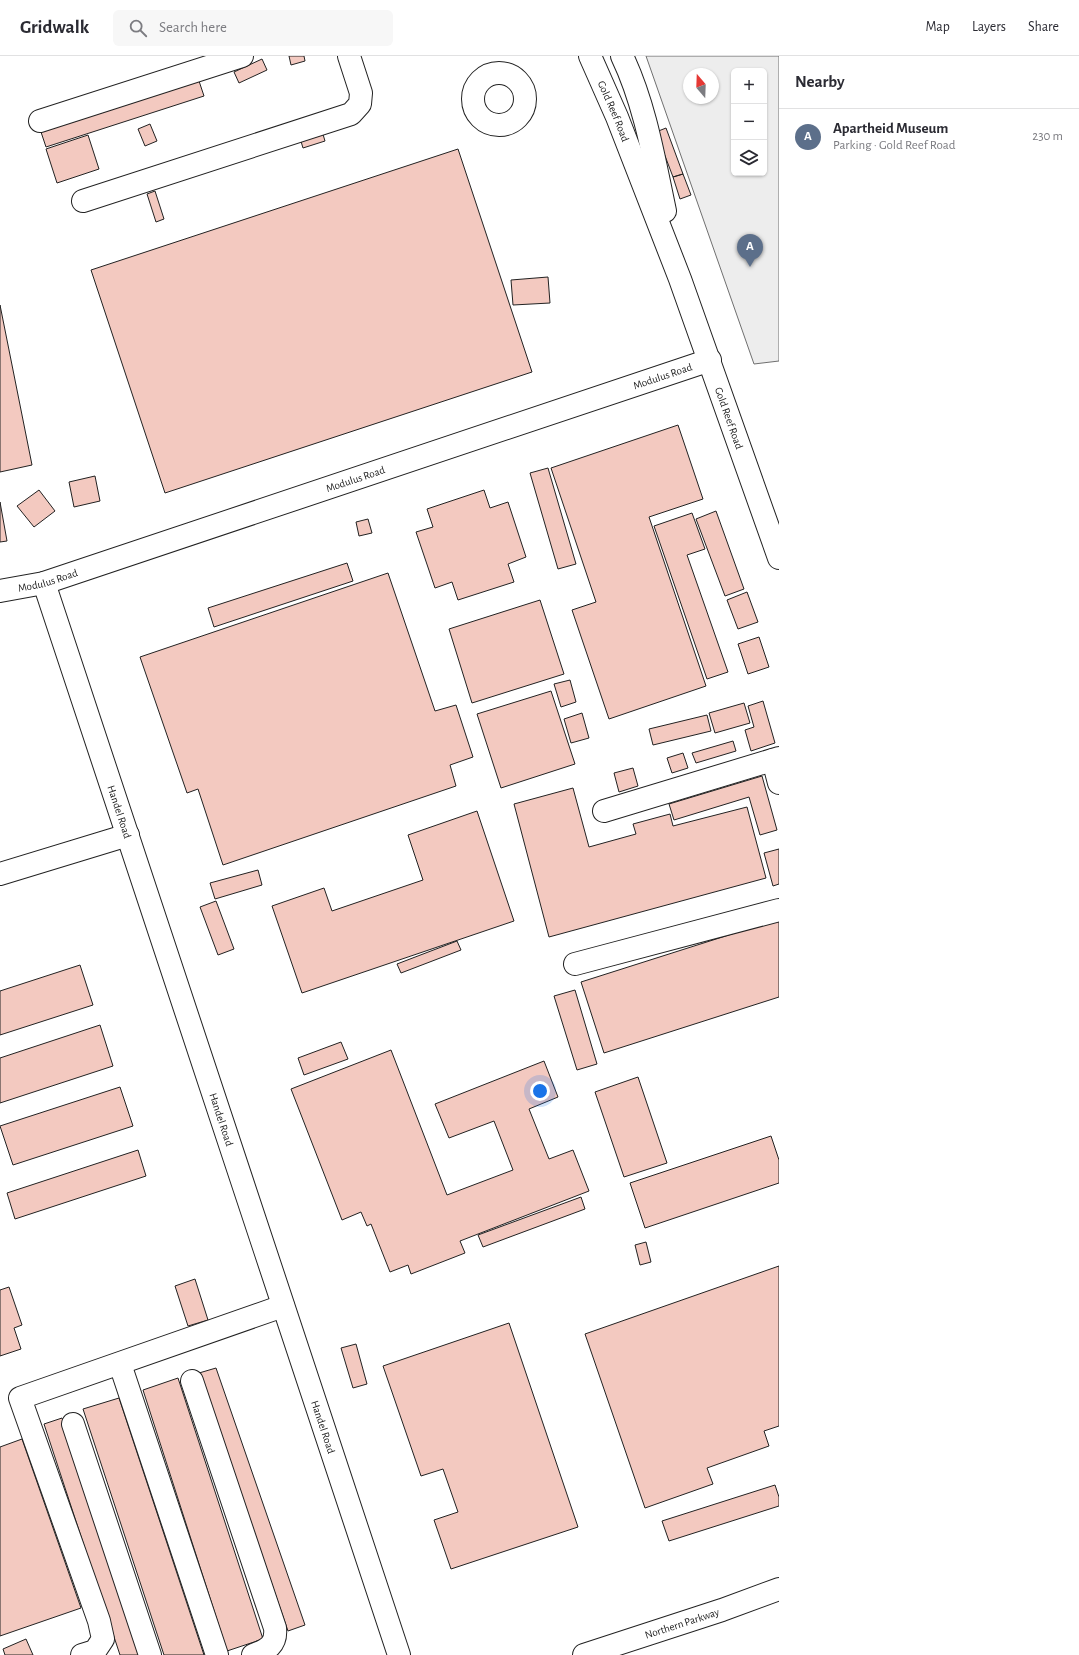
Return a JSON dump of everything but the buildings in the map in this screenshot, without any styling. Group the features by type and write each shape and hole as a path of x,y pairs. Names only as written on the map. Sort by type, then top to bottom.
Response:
{"street":[{"path":"40,121 242,56"},
{"path":"83,201 351,114 360,104 361,93 349,56"},
{"name":"Gold Reef Road","path":"590,56 614,111 680,279 779,558"},
{"name":"Gold Reef Road","path":"622,56 636,90 651,145 680,279"},
{"name":"Modulus Road","path":"0,591 44,583 710,360"},
{"name":"Handel Road","path":"44,583 400,1655"},
{"path":"604,811 776,759 779,783"},
{"path":"0,874 128,835"},
{"path":"575,964 779,910"},
{"path":"82,1655 95,1651 103,1639 99,1621 20,1398 283,1306"},
{"path":"120,1364 217,1655"},
{"path":"192,1381 275,1628 276,1637 273,1644 264,1651 253,1655"},
{"path":"73,1424 150,1655"},
{"name":"Northern Parkway","path":"584,1655 722,1610 779,1589"}],"shaded area":[{"path":"646,56 779,56 779,361 754,364"}],"place":[{"name":"Apartheid Museum","path":"750,267"}]}
